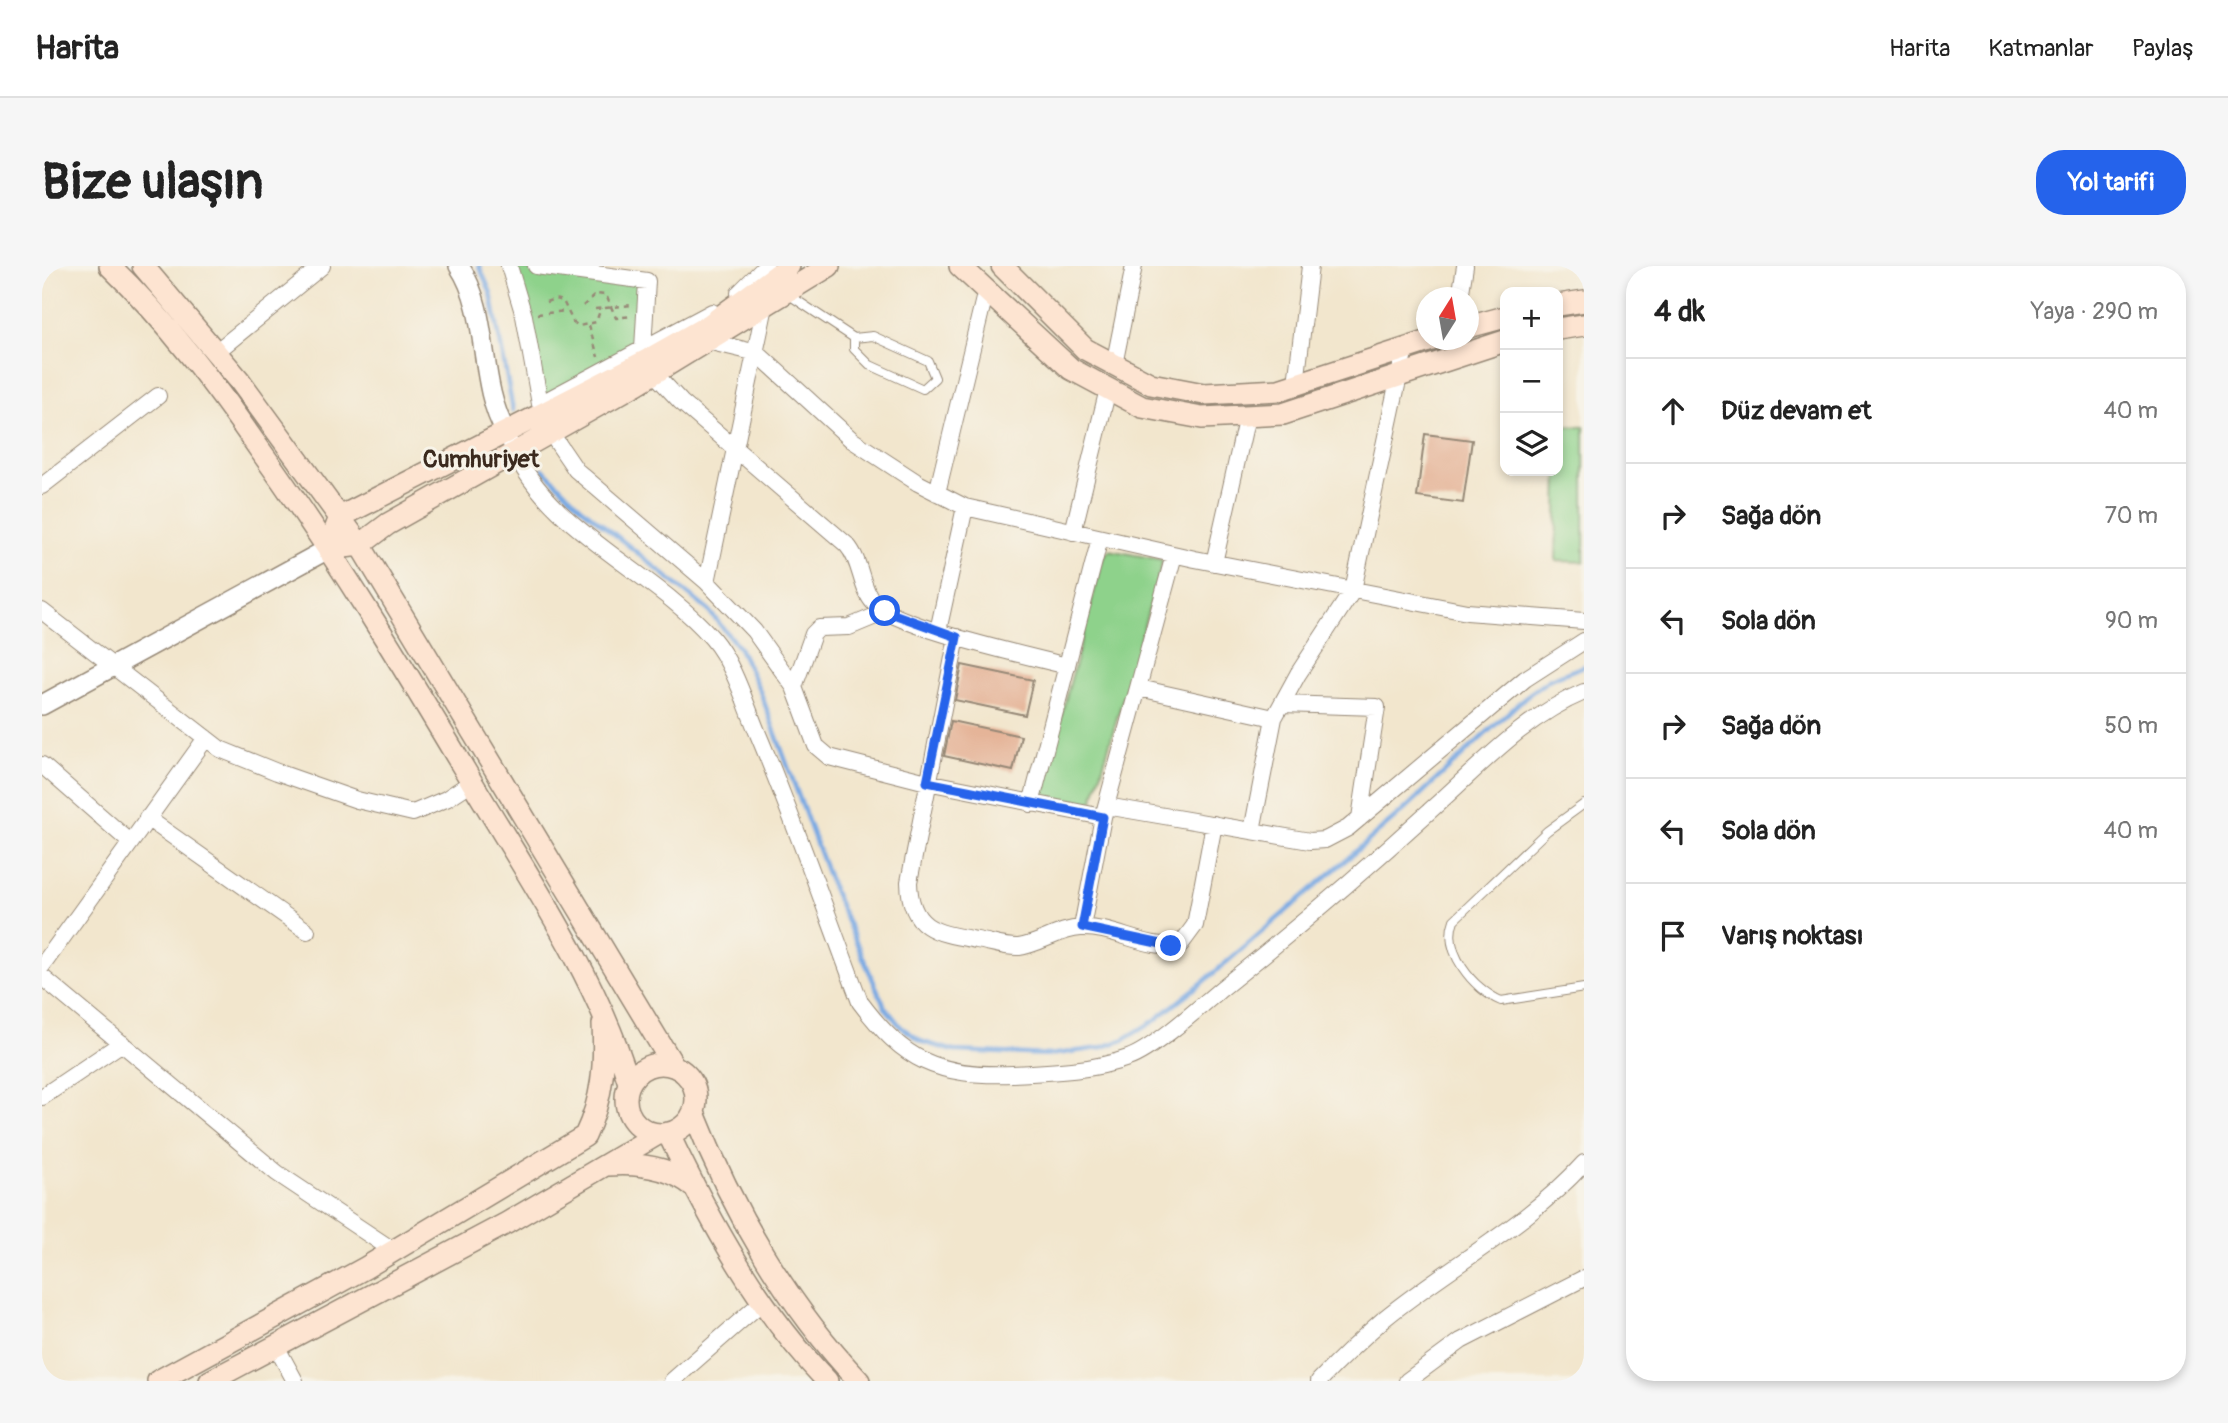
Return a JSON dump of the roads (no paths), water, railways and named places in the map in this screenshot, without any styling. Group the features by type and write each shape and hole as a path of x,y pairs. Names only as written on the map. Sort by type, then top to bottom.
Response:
{"main road":[{"path":"110,266 213,383 328,549 531,881 603,1015 628,1091 627,1109 639,1126 663,1134 713,1226 762,1302 802,1355 827,1381"},
{"path":"143,266 216,352 360,545 673,1065 691,1079 697,1102 688,1122 507,1223 210,1381"},
{"path":"328,549 360,545 388,524 514,453 543,417 709,325 789,266"},
{"path":"328,549 340,517 506,432 654,373 829,266"},
{"path":"942,266 973,278 1071,369 1143,407 1202,418 1283,414 1500,343"},
{"path":"1002,266 1085,349 1151,384 1204,394 1279,390 1416,345"},
{"path":"1563,304 1584,301"},
{"path":"1479,324 1500,318"},
{"path":"1563,328 1584,325"},
{"path":"585,1136 597,1110 605,1068 603,1015"},
{"path":"159,1381 394,1251 585,1136 628,1091 643,1068 663,1063 673,1065"},
{"path":"694,1113 744,1222 817,1336 859,1381"},
{"path":"606,1166 631,1164 673,1173 694,1188"}],"street":[{"path":"216,352 322,266"},
{"path":"459,266 465,275 478,318 499,421 514,453 542,492 595,542 674,601 713,640 734,677 776,776 860,1002 902,1050 927,1064 989,1075 1062,1072 1130,1058 1183,1021 1260,958 1434,807 1498,747 1552,705 1584,692"},
{"path":"509,266 524,316 543,417 576,470 707,582 754,631 794,687 816,746 829,757 927,782 1031,804 1214,824 1310,841 1325,840 1360,818 1525,679 1584,641"},
{"path":"536,266 591,270 647,281 643,348"},
{"path":"543,417 602,371 714,311 742,291 766,266"},
{"path":"1114,365 1134,266"},
{"path":"1296,384 1310,266"},
{"path":"1462,287 1465,266"},
{"path":"937,493 973,278"},
{"path":"707,582 765,306"},
{"path":"707,341 757,353 852,440 937,493 965,507 1174,555 1467,612 1584,621"},
{"path":"1252,831 1278,711 1353,590 1405,348"},
{"path":"654,373 681,402 847,545 856,555 868,594 885,611 957,637 1067,666"},
{"path":"1073,532 1108,389"},
{"path":"42,486 159,397"},
{"path":"1214,563 1247,416"},
{"path":"938,631 965,507"},
{"path":"1031,804 1100,538"},
{"path":"42,705 328,549"},
{"path":"1082,927 1105,811 1174,555"},
{"path":"42,611 220,749 277,772 357,800 413,813 446,799 472,782"},
{"path":"794,687 813,634 819,628 849,627 885,611"},
{"path":"957,637 909,882 909,898 921,923 949,935 1019,947 1082,927 1158,944 1181,944 1195,925 1214,824"},
{"path":"1139,688 1278,711 1377,707 1360,818"},
{"path":"42,965 206,738"},
{"path":"42,765 130,842"},
{"path":"147,818 307,931"},
{"path":"42,976 277,1173 394,1251"},
{"path":"42,1097 122,1043"},
{"path":"1319,1381 1387,1317 1466,1262 1569,1180 1584,1163"},
{"path":"1407,1381 1461,1341 1584,1278"},
{"path":"672,1381 762,1302"},
{"path":"276,1346 295,1381"}],"lane":[{"path":"786,293 854,338 873,337 928,362 935,378 923,389 870,365 854,349 854,338"},
{"path":"1584,804 1547,831 1454,920 1449,932 1451,944 1467,975 1490,997 1511,1002 1584,988"}],"waterway":[{"path":"479,266 491,293 513,410"},
{"path":"543,469 581,507 709,611 739,648 760,691 834,892 885,1007 901,1027 923,1042 954,1051 1049,1055 1100,1048 1123,1040 1154,1021 1208,978 1403,811 1525,697 1550,679 1584,666"}],"district":[{"name":"Cumhuriyet","path":"481,459"}]}
